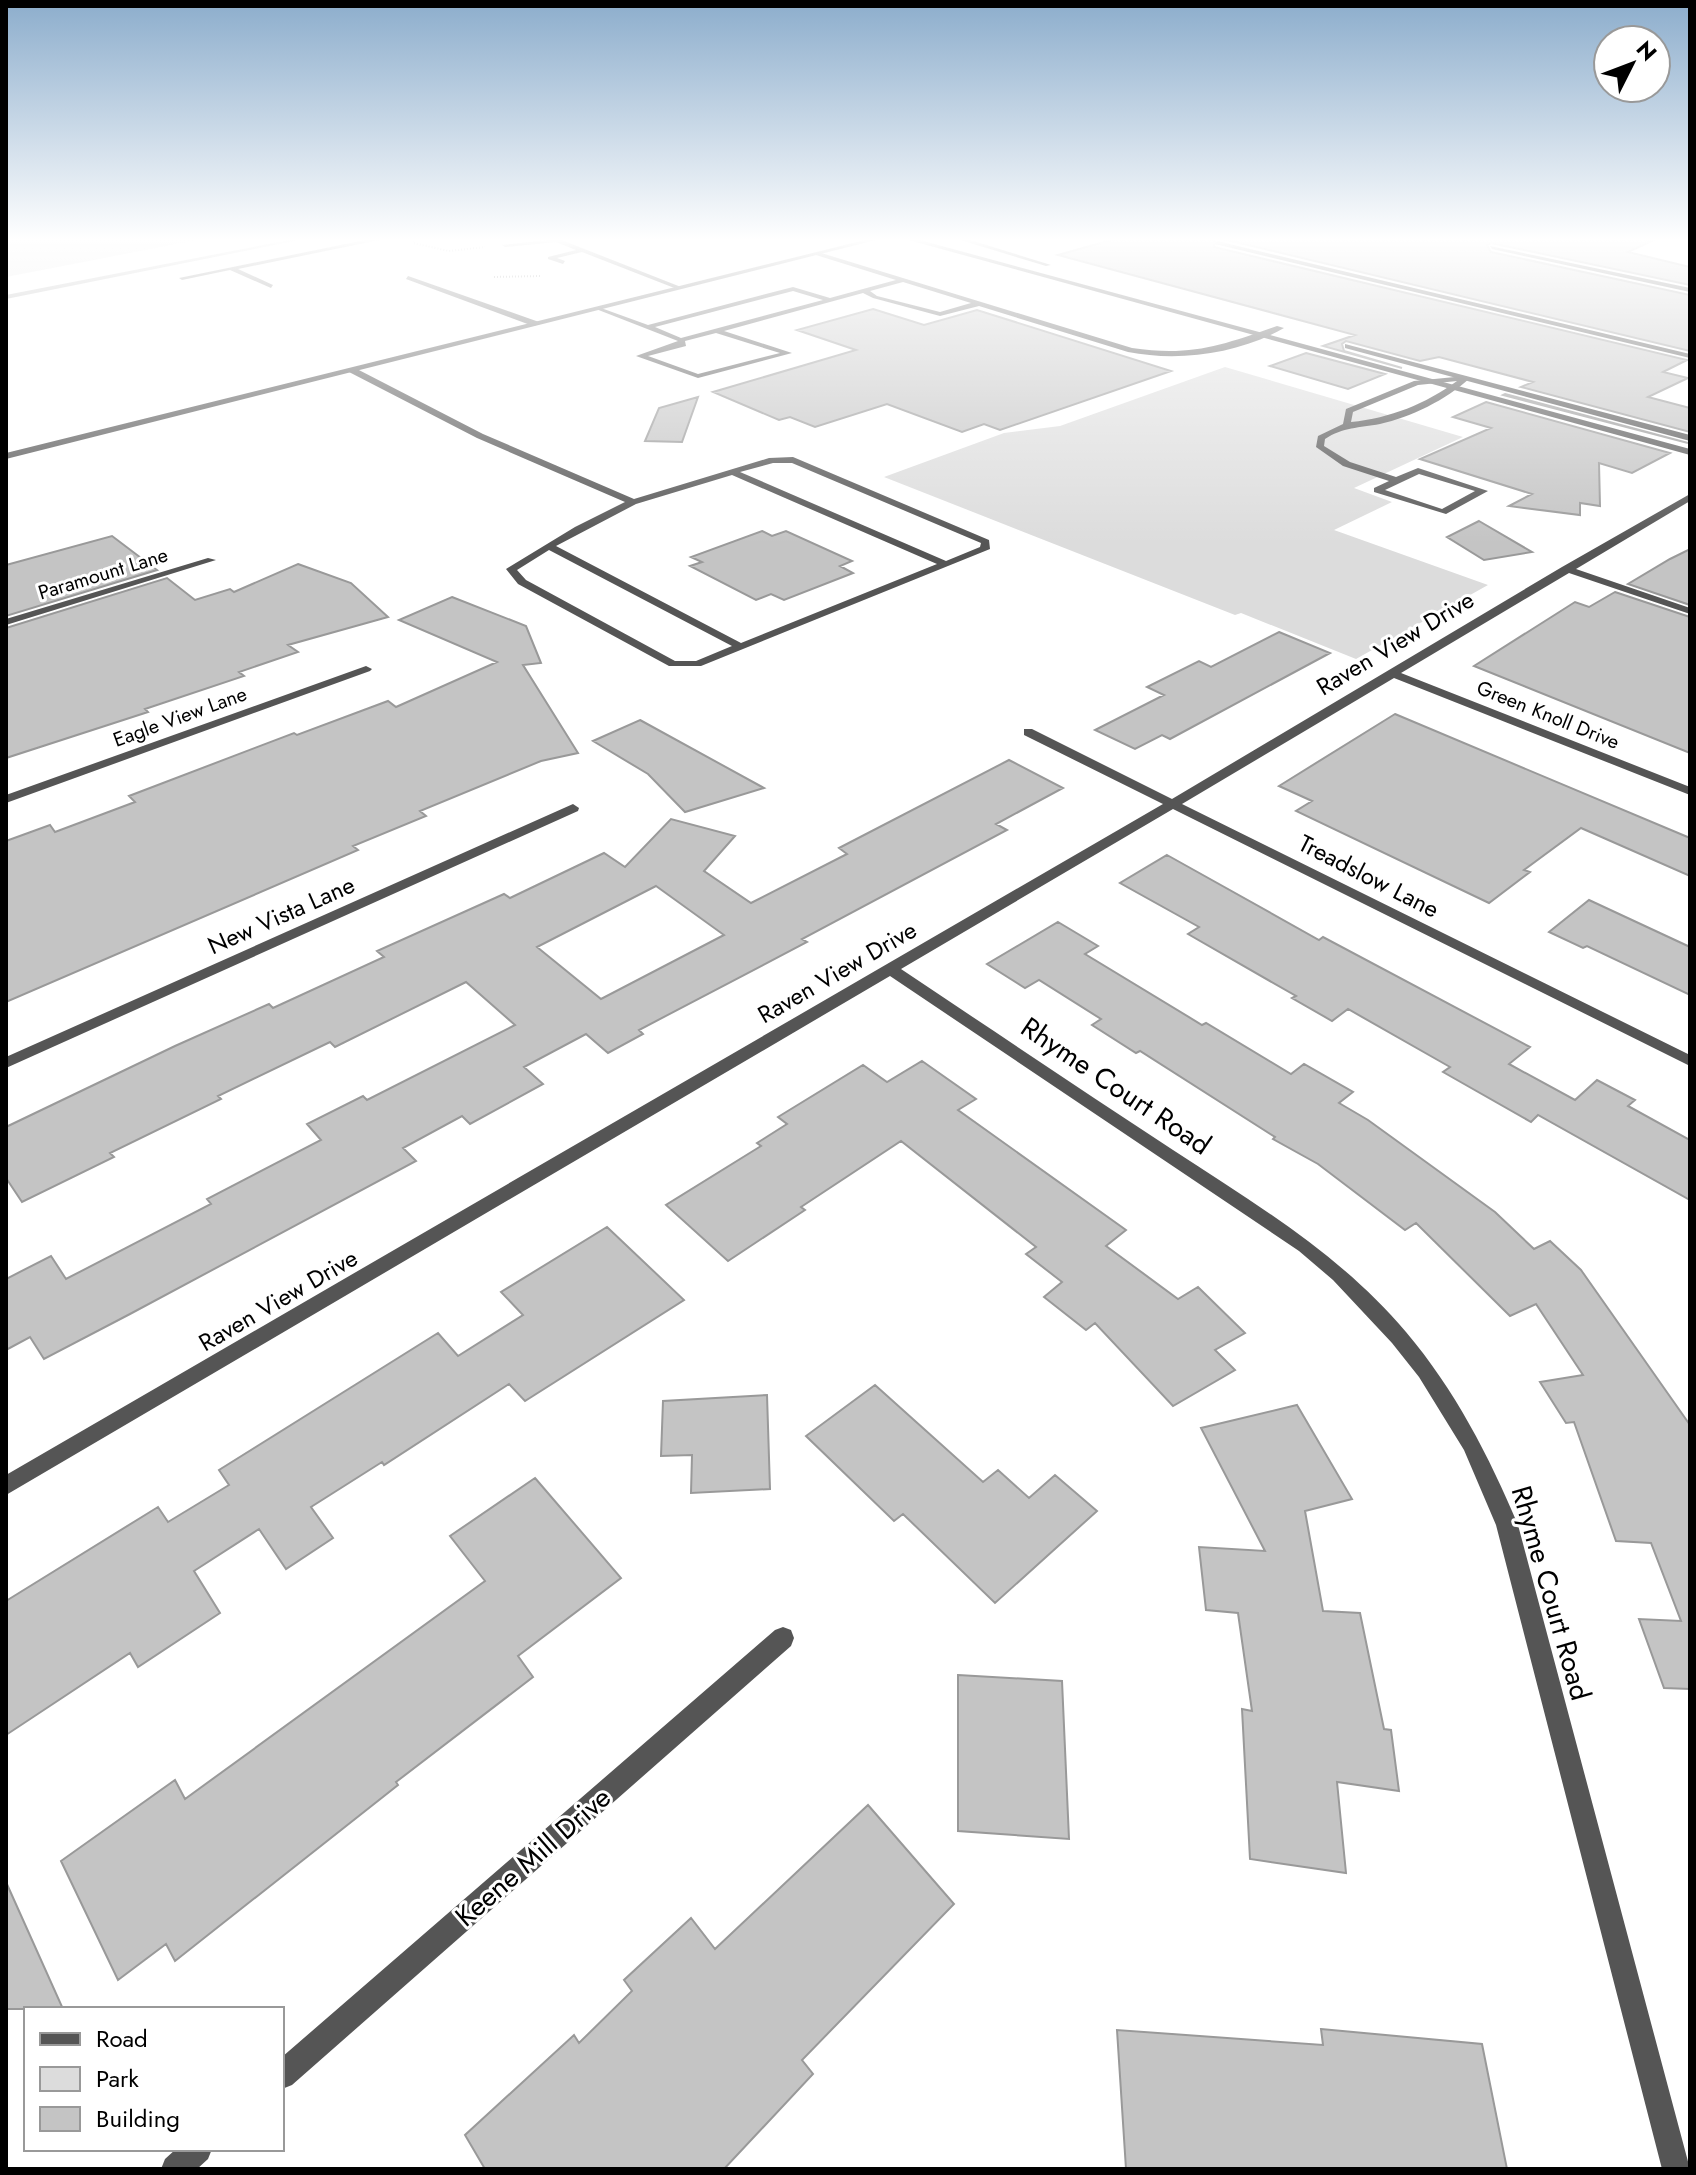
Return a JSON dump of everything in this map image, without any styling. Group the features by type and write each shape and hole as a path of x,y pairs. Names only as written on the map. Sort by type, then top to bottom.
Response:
{"street":[{"path":"6,456 470,340"},
{"path":"681,340 683,344 640,356 698,376 788,353 748,340"},
{"path":"1108,340 1160,356 1186,357 1213,352 1244,340"},
{"path":"1285,340 1690,452"},
{"path":"1625,340 1690,356"},
{"path":"1337,343 1690,438"},
{"path":"352,370 480,436 633,502"},
{"path":"1347,423 1349,411 1417,383 1466,378"},
{"path":"1397,480 1377,490 1443,512 1483,491 1418,471 1397,480 1332,458 1320,447 1321,438 1347,423 1381,421 1455,387 1466,378"},
{"path":"772,460 793,460 986,542 985,549 741,647 697,664 673,664 522,582 511,569 633,502 772,460"},
{"path":"732,472 947,565"},
{"name":"Raven View Drive","path":"6,1486 1174,803 1690,497"},
{"path":"549,546 741,647"},
{"name":"Paramount Lane","path":"6,622 211,560"},
{"path":"1566,569 1690,611"},
{"name":"Eagle View Lane","path":"6,799 366,669"},
{"name":"Green Knoll Drive","path":"1392,673 1690,791"},
{"name":"Treadslow Lane","path":"1028,732 1690,1061"},
{"name":"New Vista Lane","path":"6,1063 573,808"},
{"name":"Rhyme Court Road","path":"890,969 1305,1246 1377,1310 1406,1344 1467,1433 1489,1477 1507,1525 1676,2169"},
{"name":"Keene Mill Drive","path":"284,2073 783,1638"},
{"path":"175,2169 196,2151"}],"green space":[{"path":"1225,367 1463,437 1354,488 1392,502 1334,530 1488,585 1356,659 1241,613 1235,615 884,477 1004,433 1060,426"}],"building":[{"path":"828,340 1074,340 1171,371 1000,430 984,424 962,432 887,404 815,427 790,417 779,420 713,392 856,350"},
{"path":"1339,340 1605,340 1687,360 1663,372 1688,378 1648,397 1690,408 1690,432 1521,387 1533,382 1439,357 1420,361 1346,341 1342,344 1344,351 1402,368 1323,346"},
{"path":"1646,340 1690,340 1690,351"},
{"path":"1306,353 1385,374 1348,389 1270,366"},
{"path":"1505,394 1688,443 1503,395"},
{"path":"698,397 682,442 645,441 659,408"},
{"path":"1486,402 1670,453 1632,473 1599,463 1600,506 1580,503 1580,515 1509,506 1532,494 1420,459 1491,428 1453,417"},
{"path":"1479,521 1532,552 1484,560 1447,537"},
{"path":"762,531 772,536 786,531 852,561 840,566 853,573 784,600 771,594 756,600 690,566 702,562 691,557"},
{"path":"112,536 157,570 6,616 6,565"},
{"path":"1690,549 1690,605 1628,584 1670,559"},
{"path":"298,564 351,583 388,617 288,645 298,652 239,672 244,676 145,709 148,712 6,758 6,628 167,578 195,600 230,589 234,592"},
{"path":"1615,592 1690,617 1690,753 1474,666 1575,602 1589,607"},
{"path":"452,597 526,626 541,663 523,665 578,753 541,761 420,811 426,816 353,846 358,850 6,1002 6,841 50,825 55,832 135,802 129,796 388,701 396,707 497,662 399,620"},
{"path":"1279,632 1330,653 1170,739 1162,735 1135,749 1095,730 1164,695 1147,687 1199,661 1211,667"},
{"path":"1395,714 1690,838 1690,876 1581,828 1524,870 1530,872 1489,903 1296,811 1312,801 1279,786"},
{"path":"640,720 764,788 685,812 648,774 593,741"},
{"path":"1009,760 1063,788 996,824 1007,830 802,939 807,942 639,1030 643,1034 608,1053 586,1034 524,1067 543,1084 470,1124 462,1116 403,1148 416,1161 130,1314 44,1359 30,1337 6,1350 6,1279 51,1256 66,1279 211,1204 207,1199 321,1140 307,1124 363,1096 367,1100 515,1025 466,982 335,1047 330,1042 218,1096 221,1099 110,1153 114,1157 22,1202 6,1178 6,1127 175,1046 269,1004 273,1008 384,957 377,951 504,894 510,898 604,853 625,867 671,819 735,836 704,871 751,903 847,854 839,848","holes":["656,886 724,935 601,999 537,947"]},
{"path":"1167,855 1319,940 1323,937 1530,1047 1509,1064 1575,1100 1597,1080 1635,1100 1628,1106 1690,1140 1690,1200 1538,1115 1531,1122 1443,1072 1450,1067 1348,1009 1332,1021 1292,998 1296,996 1188,934 1199,927 1120,883"},
{"path":"1589,900 1690,947 1690,995 1587,946 1583,948 1549,932"},
{"path":"1058,922 1098,946 1085,954 1202,1025 1206,1023 1291,1074 1304,1064 1353,1092 1339,1103 1368,1120 1495,1212 1534,1249 1550,1241 1581,1270 1690,1425 1690,1689 1664,1688 1639,1619 1681,1621 1651,1543 1616,1541 1574,1422 1566,1423 1540,1382 1583,1375 1536,1304 1510,1316 1416,1223 1405,1230 1318,1164 1273,1139 1275,1137 1140,1051 1136,1053 1092,1025 1101,1019 1039,980 1025,988 987,964"},
{"path":"922,1061 976,1099 958,1110 1126,1230 1106,1246 1178,1299 1198,1287 1245,1333 1215,1350 1235,1370 1173,1406 1095,1323 1086,1330 1044,1297 1062,1282 1026,1254 1036,1247 901,1141 801,1207 805,1210 728,1261 666,1205 761,1146 757,1143 787,1124 778,1117 863,1065 887,1082"},
{"path":"607,1227 684,1300 525,1401 509,1384 384,1465 382,1462 311,1507 333,1538 286,1569 259,1529 194,1571 220,1613 138,1667 130,1653 6,1735 6,1601 158,1507 168,1522 229,1485 219,1470 438,1333 458,1356 523,1315 501,1292"},
{"path":"875,1385 983,1482 998,1470 1029,1498 1055,1475 1097,1511 995,1603 903,1514 894,1521 806,1436"},
{"path":"767,1395 770,1489 691,1493 692,1455 661,1456 663,1401"},
{"path":"1297,1405 1352,1499 1305,1511 1323,1611 1360,1613 1384,1729 1391,1730 1399,1791 1337,1782 1346,1873 1250,1859 1242,1709 1252,1711 1238,1613 1206,1610 1199,1547 1265,1551 1201,1428"},
{"path":"535,1478 621,1578 518,1656 533,1677 396,1782 398,1785 175,1961 166,1944 118,1980 61,1861 175,1780 185,1799 485,1581 450,1536"},
{"path":"958,1675 1062,1681 1069,1839 958,1831"},
{"path":"868,1805 954,1904 802,2060 813,2074 724,2169 485,2169 465,2135 574,2035 579,2043 632,1991 624,1980 691,1918 715,1949"},
{"path":"6,1882 62,2007 6,2009"},
{"path":"1321,2029 1482,2044 1507,2169 1126,2169 1117,2030 1323,2045"}]}
